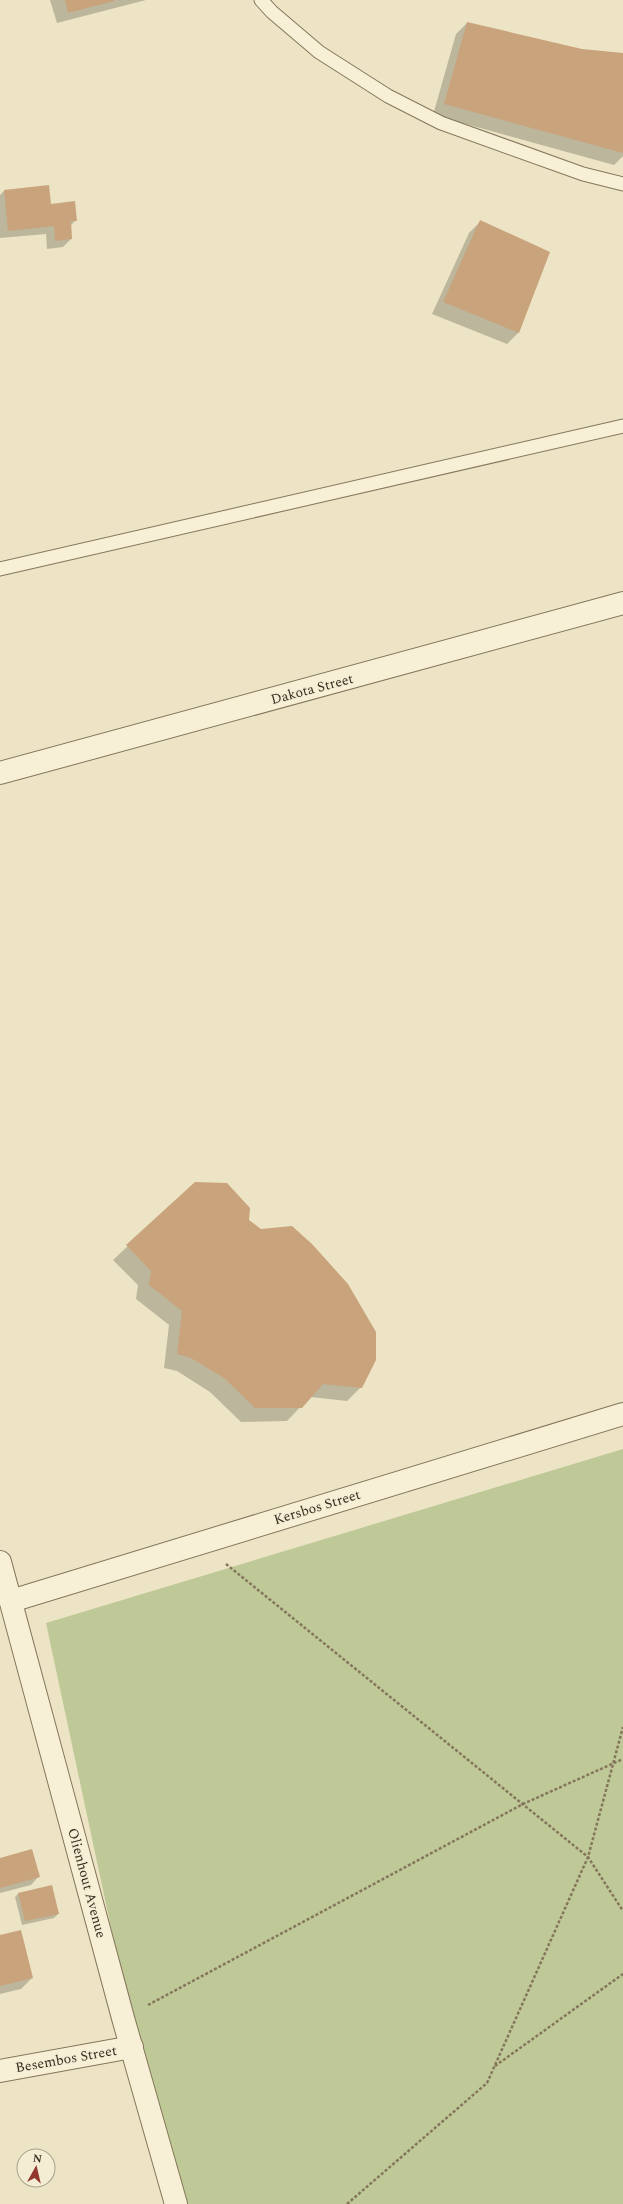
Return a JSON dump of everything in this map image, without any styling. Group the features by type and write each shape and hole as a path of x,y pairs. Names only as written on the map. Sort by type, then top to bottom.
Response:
{"street":[{"name":"Dakota Street","path":"0,774 623,603"},
{"name":"Kersbos Street","path":"11,1601 623,1414"},
{"name":"Olienhout Avenue","path":"0,1562 123,2018 176,2204"},
{"name":"Besembos Street","path":"0,2071 132,2047"}],"lane":[{"path":"261,0 272,12 319,52 388,96 441,123 576,172 623,184"},
{"path":"0,569 623,426"}],"path":[{"path":"247,1583 523,1804 588,1858 623,1911"},
{"path":"347,2204 487,2083 588,1858 623,1727"},
{"path":"123,2018 523,1804 613,1763 623,1760"},
{"path":"495,2066 623,1974"}],"green space":[{"path":"623,1449 623,2204 170,2204 46,1623"}],"building":[{"path":"65,0 114,0 114,1 68,13"},
{"path":"467,22 582,49 623,53 623,153 444,104"},
{"path":"49,185 51,204 75,201 77,221 71,221 72,239 55,241 54,226 8,231 4,190"},
{"path":"480,220 550,252 519,333 443,302"},
{"path":"195,1182 227,1183 250,1208 249,1220 261,1229 292,1226 312,1244 348,1284 376,1332 376,1360 362,1388 323,1384 302,1408 255,1408 224,1378 191,1358 177,1354 182,1311 149,1285 151,1271 126,1245"},
{"path":"32,1849 40,1877 0,1888 0,1858"},
{"path":"52,1885 59,1914 25,1921 18,1893"},
{"path":"21,1930 33,1978 0,1986 0,1935"}]}
